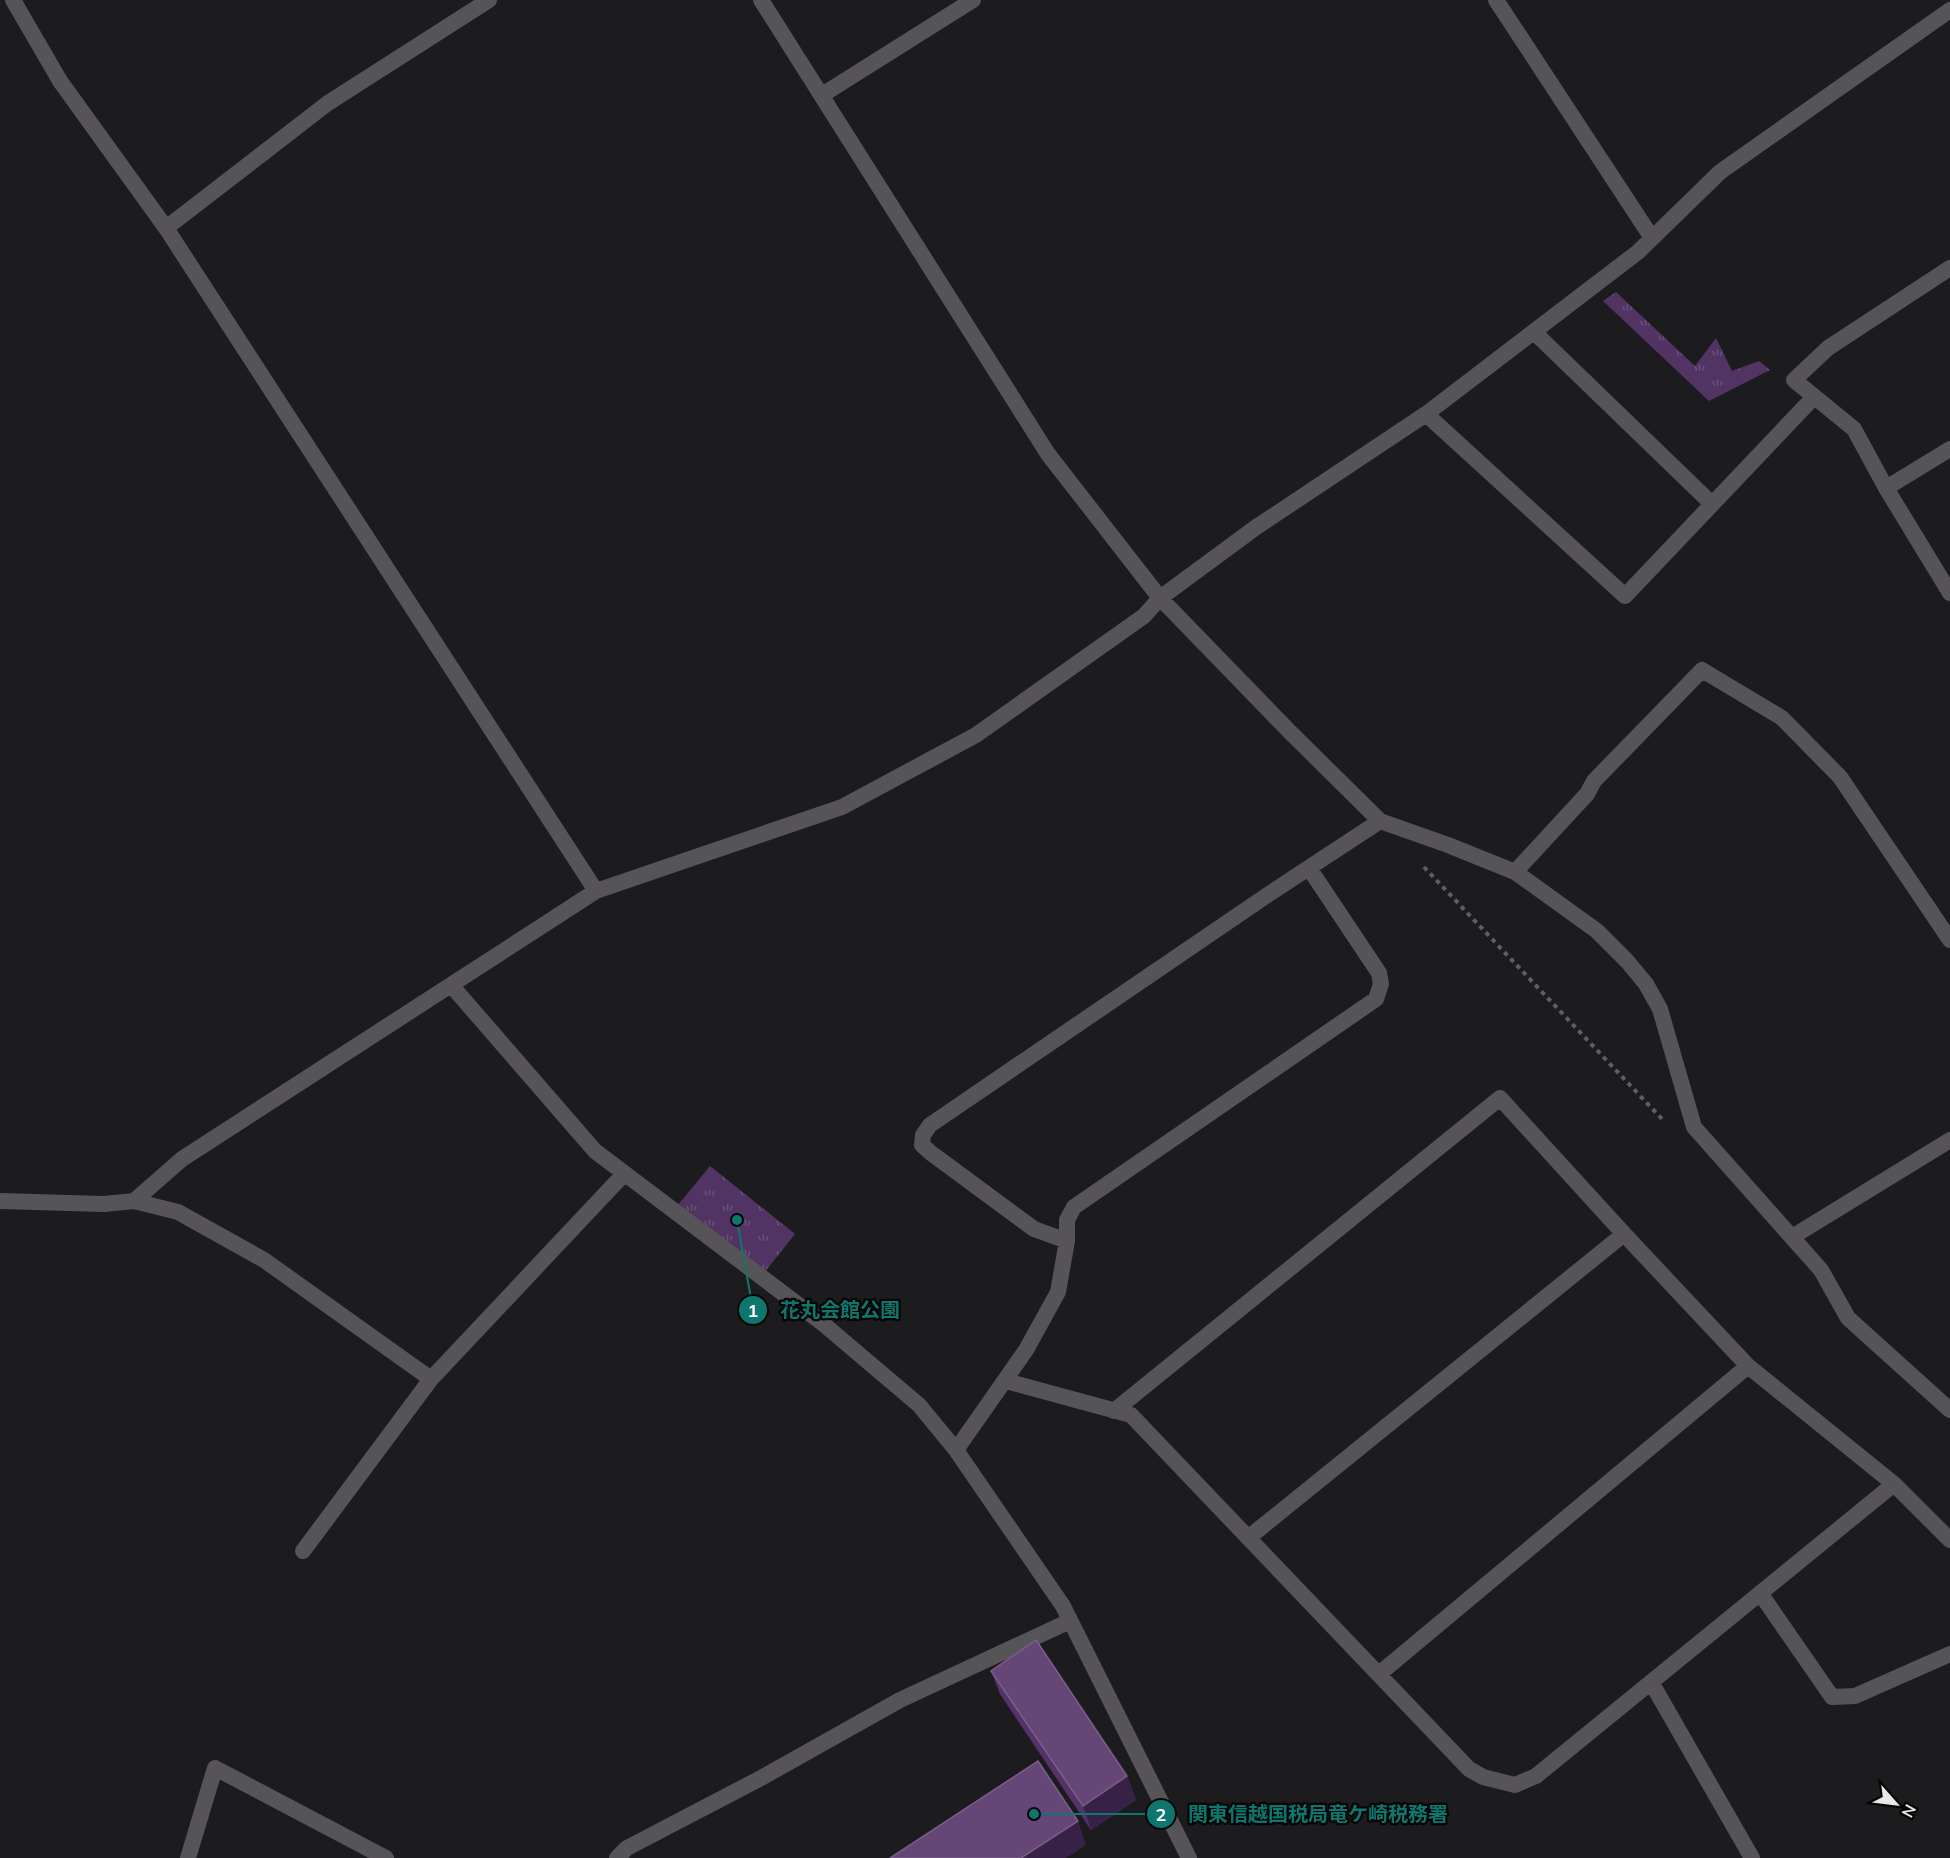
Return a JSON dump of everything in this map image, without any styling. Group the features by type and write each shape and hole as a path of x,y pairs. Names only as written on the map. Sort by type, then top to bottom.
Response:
{"street":[{"path":"13,0 60,81 166,228 596,891"},
{"path":"166,228 328,103 489,0"},
{"path":"761,0 1048,454 1160,598 1380,821 1515,872 1597,931 1627,961 1646,984 1660,1009 1694,1127 1821,1270 1848,1318 1950,1410"},
{"path":"822,95 973,0"},
{"path":"1496,0 1652,238"},
{"path":"134,1200 182,1159 596,891 842,807 976,735 1144,616 1160,598 1255,528 1426,414 1638,252 1720,172 1950,10"},
{"path":"1950,268 1828,348 1794,380 1854,429 1886,488 1950,592"},
{"path":"1534,332 1712,504"},
{"path":"1426,414 1625,596 1814,397"},
{"path":"1886,488 1950,449"},
{"path":"1515,872 1587,794 1594,781 1702,670 1782,718 1840,777 1950,940"},
{"path":"1067,1241 1034,1229 931,1153 922,1145 923,1136 930,1125 1380,821"},
{"path":"956,1450 1006,1381 1058,1292 1067,1241 1067,1221 1074,1207 1376,999 1382,984 1379,973 1309,868"},
{"path":"452,985 595,1151 821,1322 920,1405 956,1450 1063,1606 1189,1858"},
{"path":"1114,1411 1500,1098 1748,1366 1894,1484 1950,1540"},
{"path":"1792,1237 1950,1140"},
{"path":"303,1551 430,1379 624,1174"},
{"path":"0,1201 104,1204 134,1200 178,1212 264,1260 430,1379"},
{"path":"1248,1538 1624,1234"},
{"path":"1378,1674 1748,1366"},
{"path":"1006,1381 1131,1415 1469,1769 1483,1777 1515,1785 1536,1776 1894,1484"},
{"path":"1760,1593 1832,1697 1856,1696 1950,1654"},
{"path":"617,1858 627,1848 760,1778 900,1700 1070,1621"},
{"path":"1651,1682 1752,1858"},
{"path":"188,1858 215,1768 387,1858"}],"path":[{"path":"1420,864 1665,1122"}],"green space":[{"path":"1616,292 1695,366 1716,338 1732,371 1759,361 1770,370 1709,401 1603,301"},
{"path":"710,1166 795,1234 764,1273 678,1205"}],"building":[{"path":"1036,1640 1127,1776 1083,1806 991,1671"},
{"path":"1038,1761 1078,1821 1021,1858 890,1858"}],"place":[{"name":"花丸会館公園","path":"737,1220"},
{"name":"関東信越国税局竜ケ崎税務署","path":"1034,1814"}]}
